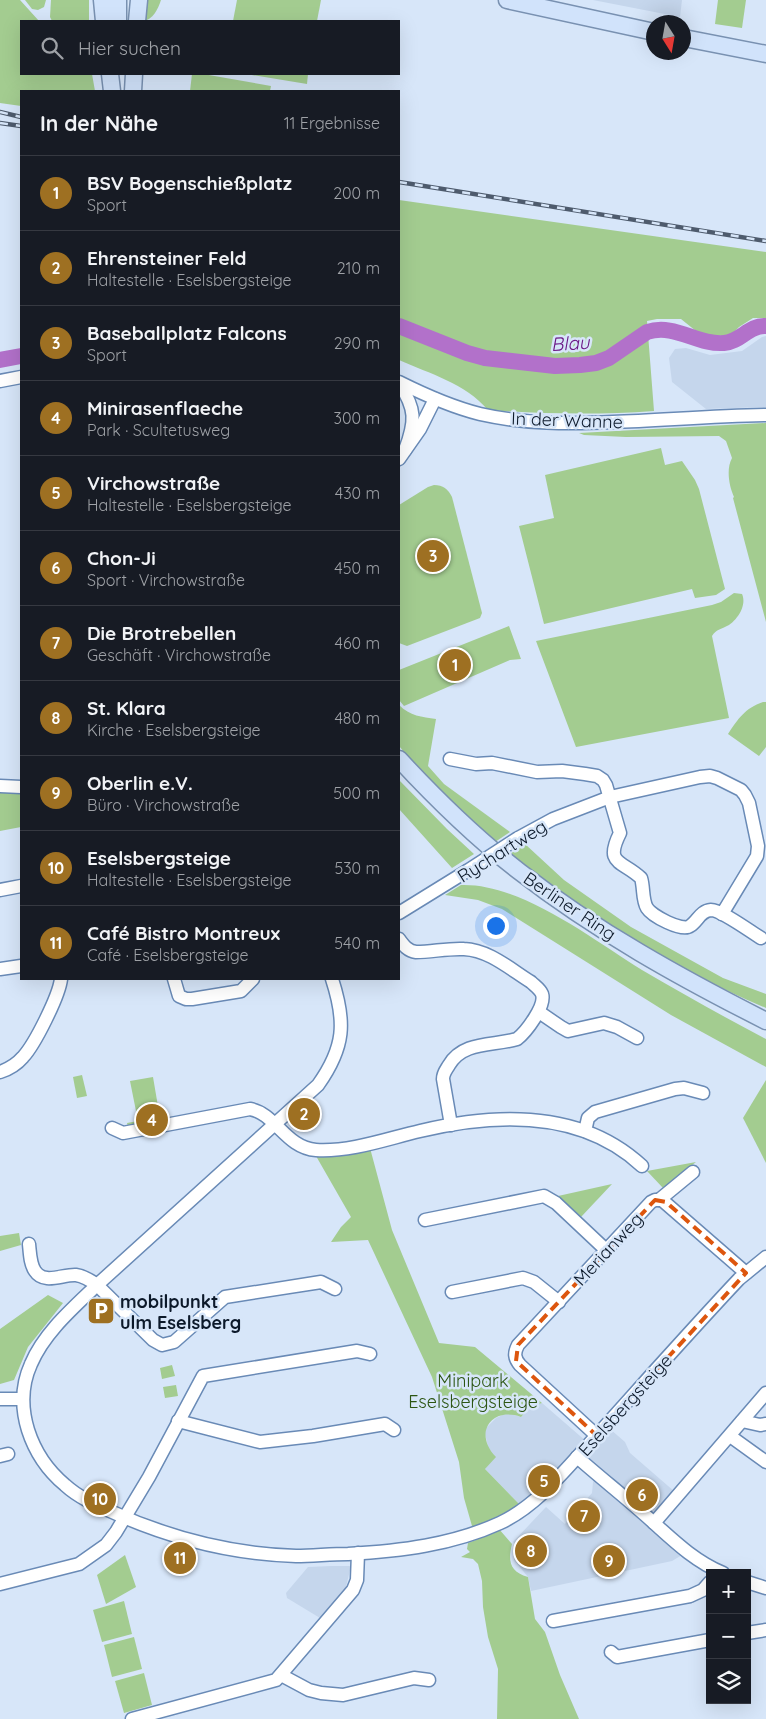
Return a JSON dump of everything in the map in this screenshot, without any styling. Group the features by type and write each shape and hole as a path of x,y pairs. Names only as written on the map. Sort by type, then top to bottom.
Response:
{"main road":[{"path":"102,0 104,20"},
{"path":"118,0 118,20"},
{"path":"138,0 138,20"},
{"path":"507,0 646,30"},
{"path":"691,39 766,54"},
{"path":"110,75 112,90"},
{"path":"121,75 122,90"},
{"path":"132,90 134,75"},
{"name":"Berliner Ring","path":"400,760 415,777 487,844 520,872 553,896 642,954 766,1021"}],"street":[{"path":"0,381 20,377"},
{"name":"In der Wanne","path":"400,382 435,399 485,415 548,423 766,415"},
{"path":"400,384 408,396 414,412 411,435 402,455"},
{"path":"402,455 420,429 435,399"},
{"path":"450,759 476,764 492,763 537,772 562,771 597,776 606,785 620,833 614,844 615,858 619,863 641,878 648,910 680,928 687,928 705,912 712,910 762,938"},
{"name":"Rychartweg","path":"400,913 518,838 553,819 610,797 700,777 717,778 741,790 749,803 758,851 753,864 722,914"},
{"path":"0,786 20,787"},
{"path":"0,890 20,886"},
{"path":"400,941 410,951 416,952 463,948 473,949 486,954 538,987 542,993 543,1000 538,1012 523,1035 517,1039 464,1049 456,1055 443,1075 451,1125"},
{"path":"0,969 20,966"},
{"path":"0,1072 18,1063 28,1051 55,1001 61,980"},
{"path":"174,980 179,996 186,999 241,991 252,980"},
{"name":"Eselsbergsteige","path":"332,980 342,1020 340,1035 336,1054 329,1070 318,1085 97,1285 69,1312 37,1352 26,1376 22,1399 29,1432 40,1457 47,1467 78,1495 125,1518 170,1535 241,1551 296,1556 358,1553 406,1549 450,1541 477,1532 496,1525 536,1500 695,1326 746,1273 766,1257"},
{"path":"538,1012 568,1030 604,1023 617,1027 637,1038"},
{"path":"585,1131 588,1118 595,1112 675,1089 684,1088 703,1092"},
{"path":"112,1128 122,1133 250,1109 257,1110 264,1115 296,1143 314,1150 343,1149 451,1125 483,1120 520,1119 555,1123 585,1131 620,1148 642,1166"},
{"name":"Merianweg","path":"596,1435 516,1360 515,1352 518,1345 651,1202 659,1200 693,1172"},
{"path":"425,1220 544,1196 556,1202 606,1250"},
{"name":"Merianweg","path":"659,1200 666,1202 746,1273"},
{"path":"29,1244 34,1270 39,1276 47,1279 74,1275 81,1276 97,1285 153,1340 162,1345 174,1342 225,1297 321,1282 335,1289"},
{"path":"452,1292 523,1278 534,1282 559,1302"},
{"path":"0,1584 79,1564 106,1545 125,1518 164,1451 203,1376 358,1351 370,1354"},
{"path":"654,1523 766,1393"},
{"path":"0,1399 22,1399"},
{"path":"178,1421 260,1442 313,1436 385,1424 394,1430"},
{"path":"742,1421 760,1425 766,1424"},
{"path":"730,1436 766,1462"},
{"path":"577,1457 669,1538 715,1569"},
{"path":"132,1719 270,1682 281,1675 353,1590 357,1580 358,1553"},
{"path":"751,1583 766,1588"},
{"path":"554,1621 690,1596 706,1587"},
{"path":"751,1632 766,1630"},
{"path":"611,1652 618,1657 706,1641"},
{"path":"281,1675 309,1690 335,1695 351,1694 414,1678 429,1680"}],"highlighted area":[{"path":"655,1200 666,1202 746,1273 596,1435 516,1361 518,1345"}],"shaded area":[{"path":"593,0 682,0 680,15 670,15"},
{"path":"766,336 766,407 706,409 672,382 669,358 675,349 686,348 710,355 742,351"},
{"path":"542,1403 587,1442 536,1494 520,1505 485,1469 492,1453 488,1447 485,1433 486,1428 496,1418 507,1413 521,1417 530,1407"},
{"path":"610,1429 625,1442 630,1453 675,1492 649,1523 682,1555 672,1561 531,1591 528,1577 514,1560 516,1545 513,1542 546,1507 565,1524 592,1493 595,1479 578,1464"},
{"path":"351,1566 345,1591 320,1618 287,1598 286,1593 308,1567"}],"green space":[{"path":"0,0 20,0 38,20 20,20 20,75 92,75 95,90 20,90 20,106 0,103"},
{"path":"25,0 46,0 44,7 38,10 32,9"},
{"path":"51,0 89,0 89,20 52,20"},
{"path":"145,0 161,0 157,10 150,19 143,20"},
{"path":"237,0 321,0 317,20 233,20"},
{"path":"718,0 746,0 742,28 715,24"},
{"path":"192,75 209,75 271,86 270,90 190,90"},
{"path":"252,75 308,75 307,84"},
{"path":"400,200 766,252 766,318 753,318 732,334 723,336 707,335 696,331 681,319 647,321 654,411 571,413 488,410 469,393 435,375 400,360"},
{"path":"766,423 766,622 733,498 729,472 732,458 726,441 719,436 626,437 584,435 579,433"},
{"path":"661,448 665,465 682,461 695,480 725,589 716,595 695,598 692,589 544,624 519,526 554,518 545,475"},
{"path":"434,485 445,488 452,497 482,613 480,618 407,646 400,643 400,504"},
{"path":"734,593 742,594 743,603 741,611 729,625 717,630 712,636 729,718 576,747 536,641 712,605 721,602"},
{"path":"509,626 521,659 510,660 404,706 400,701 400,670"},
{"path":"766,702 766,747 759,756 728,734 751,707"},
{"path":"400,706 412,714 436,719 428,766 444,784 510,832 495,842 440,793 400,747"},
{"path":"400,781 474,854 452,868 400,810"},
{"path":"0,790 20,792 20,827 0,831"},
{"path":"525,844 564,880 631,927 723,978 766,994 766,1008 732,993 665,958 633,940 570,899 510,854"},
{"path":"461,885 484,887 508,893 555,915 657,979 766,1039 766,1067 671,1015 502,909 478,900 445,895"},
{"path":"82,1075 87,1096 77,1098 73,1077"},
{"path":"153,1077 161,1124 128,1127 127,1123 138,1121 130,1081"},
{"path":"766,1080 766,1163 743,1118"},
{"name":"Minipark Eselsbergsteige","path":"370,1148 392,1230 439,1343 475,1347 542,1403 530,1407 521,1417 501,1415 489,1424 486,1431 486,1440 496,1457 485,1469 520,1505 492,1521 512,1544 511,1565 517,1572 528,1577 535,1619 545,1632 560,1675 579,1719 497,1719 498,1669 488,1637 483,1607 482,1581 478,1564 473,1559 461,1557 470,1552 467,1549 468,1543 476,1540 464,1498 459,1462 432,1377 368,1240 331,1242 341,1227 351,1217 316,1156"},
{"path":"696,1162 663,1188 647,1171"},
{"path":"612,1184 581,1217 558,1196"},
{"path":"19,1233 21,1245 0,1251 0,1236"},
{"path":"48,1295 63,1303 28,1347 14,1380 0,1384 0,1329"},
{"path":"172,1365 175,1376 162,1379 160,1368"},
{"path":"176,1385 178,1396 165,1398 163,1387"},
{"path":"125,1555 136,1587 106,1604 97,1575"},
{"path":"124,1601 132,1634 102,1642 93,1610"},
{"path":"134,1637 142,1669 112,1677 104,1645"},
{"path":"144,1673 152,1705 124,1713 115,1681"}],"waterway":[{"name":"Blau","path":"400,326 467,353 485,358 555,366 596,363 609,358 647,332 657,330 667,330 705,341 724,343 735,340 755,328 766,326"},
{"name":"Blau","path":"0,360 20,356"}],"railway":[{"path":"0,112 20,117"},
{"path":"0,123 20,126"},
{"path":"400,182 766,241"}],"place":[{"name":"Baseballplatz Falcons","path":"433,556"},
{"name":"BSV Bogenschießplatz","path":"455,665"},
{"name":"Ehrensteiner Feld","path":"304,1114"},
{"name":"Minirasenflaeche","path":"152,1120"},
{"name":"mobilpunkt ulm Eselsberg","path":"101,1311"},
{"name":"Virchowstraße","path":"544,1481"},
{"name":"Chon-Ji","path":"642,1495"},
{"name":"Eselsbergsteige","path":"100,1499"},
{"name":"Die Brotrebellen","path":"584,1516"},
{"name":"St. Klara","path":"531,1551"},
{"name":"Café Bistro Montreux","path":"180,1558"},
{"name":"Oberlin e.V.","path":"609,1561"}]}
